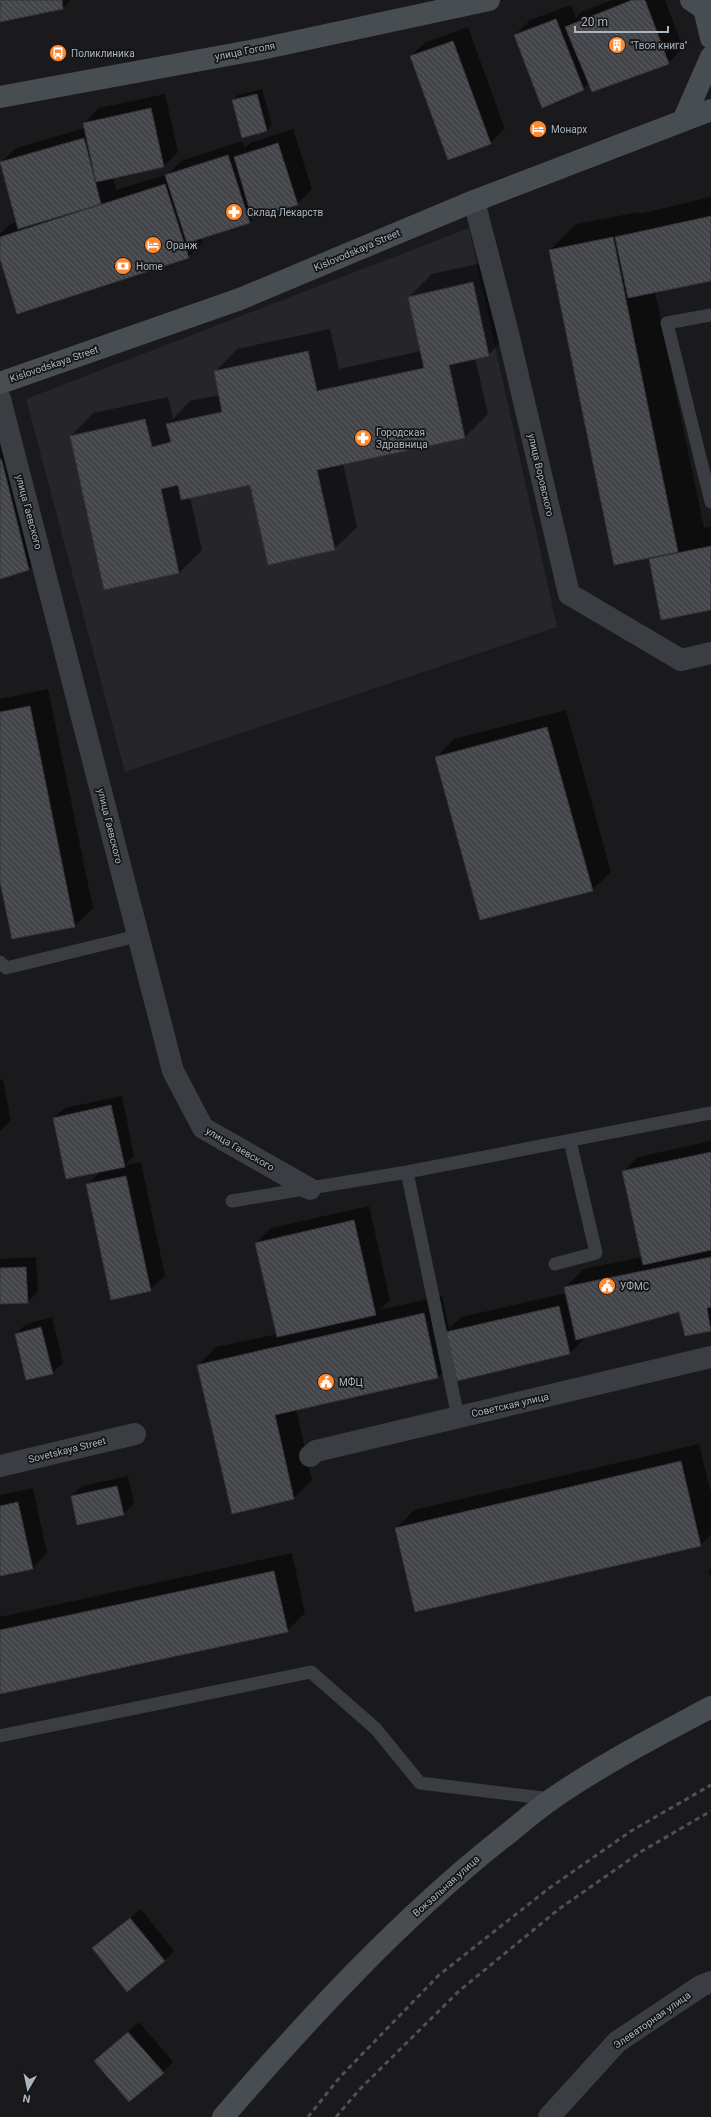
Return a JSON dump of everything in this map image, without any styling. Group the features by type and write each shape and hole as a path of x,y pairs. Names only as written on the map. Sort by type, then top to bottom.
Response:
{"street":[{"name":"улица Гоголя","path":"0,97 261,49 489,0"},
{"path":"691,0 704,9 711,38"},
{"path":"682,121 711,57"},
{"name":"Kislovodskaya Street","path":"0,383 240,299 474,201 711,110"},
{"name":"улица Воровского","path":"474,201 507,329 569,594 681,660 711,653"},
{"name":"улица Гаевского","path":"0,399 137,936 173,1071 202,1128 310,1189"},
{"name":"Советская улица","path":"310,1456 316,1451 711,1357"},
{"name":"Sovetskaya Street","path":"0,1466 135,1434"},
{"name":"Вокзальная улица","path":"223,2117 286,2045 420,1907 480,1855 551,1799 626,1752 711,1707"},
{"name":"Элеваторная улица","path":"548,2117 617,2042 701,1986 711,1982"}],"lane":[{"path":"711,315 667,323 711,502"},
{"path":"0,962 6,968 137,936"},
{"path":"232,1201 407,1172 711,1113"},
{"path":"555,1264 596,1253 570,1141"},
{"path":"407,1172 458,1417"},
{"path":"0,1736 311,1672 376,1729 420,1783 551,1799"}],"shaded area":[{"path":"469,228 557,627 125,772 26,399"}],"building":[{"path":"0,0 62,0 63,9 0,22"},
{"name":"\"Твоя книга\"","path":"632,0 645,0 669,64 592,92 565,27"},
{"path":"556,19 584,90 542,108 514,35"},
{"path":"453,41 491,144 448,160 410,56"},
{"path":"257,94 267,131 242,138 232,100"},
{"path":"151,108 164,167 96,182 83,123"},
{"path":"84,138 101,204 18,229 0,162"},
{"path":"278,143 298,205 252,218 234,157"},
{"path":"228,155 250,223 187,243 165,175"},
{"path":"165,184 189,258 17,314 0,259 0,237"},
{"path":"711,216 711,281 628,298 615,237"},
{"path":"613,237 678,552 614,565 549,250"},
{"path":"473,282 489,356 449,365 465,438 317,470 335,550 268,565 250,485 181,500 178,485 161,489 179,573 104,590 70,436 145,419 152,447 171,442 166,424 222,412 214,371 308,351 317,391 424,368 408,297"},
{"path":"0,458 29,570 0,579"},
{"path":"711,546 711,610 661,620 649,559"},
{"path":"30,706 75,927 12,939 0,882 0,712"},
{"path":"547,727 593,891 480,920 435,757"},
{"path":"111,1105 125,1167 66,1179 53,1118"},
{"path":"711,1152 711,1250 643,1265 622,1171"},
{"path":"126,1176 151,1291 111,1300 86,1184"},
{"path":"354,1220 376,1315 277,1337 255,1243"},
{"path":"711,1257 711,1307 707,1308 711,1331 685,1336 679,1312 576,1340 564,1287"},
{"path":"26,1267 28,1303 0,1304 0,1268"},
{"path":"559,1306 570,1354 457,1381 446,1332"},
{"path":"424,1313 438,1378 275,1415 294,1499 232,1514 197,1365"},
{"path":"41,1327 53,1374 26,1380 15,1334"},
{"path":"681,1461 701,1546 415,1612 395,1528"},
{"path":"117,1486 124,1515 77,1525 71,1496"},
{"path":"18,1502 33,1569 0,1576 0,1506"},
{"path":"274,1571 288,1632 0,1694 0,1630"},
{"path":"130,1918 165,1961 127,1992 92,1948"},
{"path":"128,2032 164,2073 129,2102 94,2061"}],"railway":[{"path":"308,2117 340,2077 439,1975 548,1889 631,1831 711,1785"},
{"path":"336,2117 359,2090 459,1991 559,1909 642,1851 711,1811"}],"place":[{"name":"\"Твоя книга\"","path":"617,45"},
{"name":"Поликлиника","path":"58,53"},
{"name":"Монарх","path":"538,129"},
{"name":"Склад Лекарств","path":"234,212"},
{"name":"Оранж","path":"153,245"},
{"name":"Home","path":"123,266"},
{"name":"Городская Здравница","path":"363,438"},
{"name":"УФМС","path":"607,1286"},
{"name":"МФЦ","path":"326,1382"}]}
